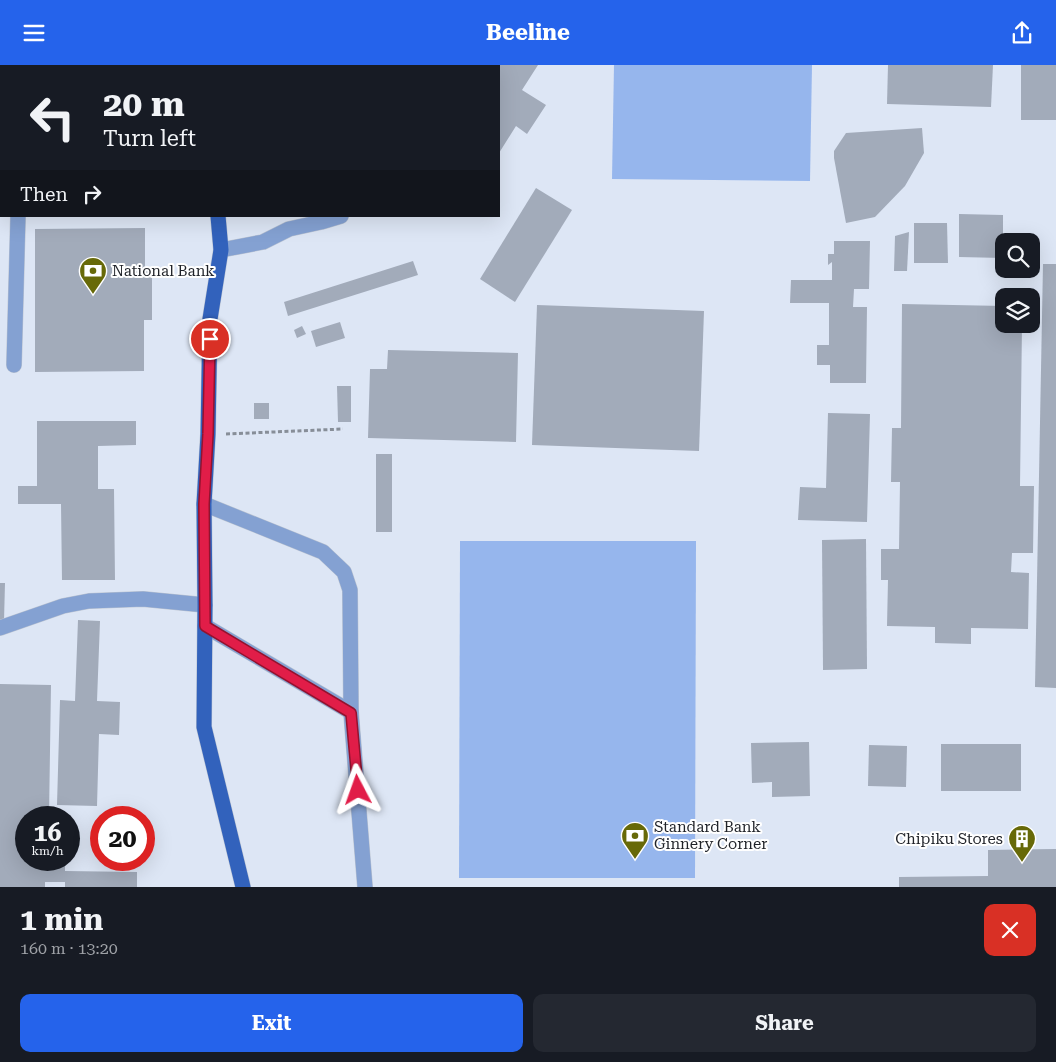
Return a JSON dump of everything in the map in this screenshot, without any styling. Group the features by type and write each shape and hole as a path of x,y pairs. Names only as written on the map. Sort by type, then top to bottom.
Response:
{"main road":[{"path":"218,217 222,250 210,319 208,434 204,504 204,727 243,887"}],"lane":[{"path":"14,365 18,217"},
{"path":"222,250 263,242 289,229 338,217"},
{"path":"204,504 323,552 344,572 350,590 351,713 365,887"},
{"path":"0,628 63,607 89,601 143,599 205,605"},
{"path":"205,626 351,713"}],"path":[{"path":"208,434 343,429"}],"shaded area":[{"path":"614,65 812,65 810,181 612,179"},
{"path":"460,541 696,541 695,878 459,878"}],"building":[{"path":"500,65 538,65 522,90 546,105 527,134 516,126 500,151"},
{"path":"888,65 993,65 991,107 887,104"},
{"path":"1021,65 1056,65 1056,120 1021,120"},
{"path":"922,128 924,153 905,186 875,217 846,223 834,151 846,133"},
{"path":"536,188 572,210 515,302 480,279"},
{"path":"959,214 1003,215 1003,233 995,233 995,258 959,257"},
{"path":"914,223 947,223 948,263 914,263"},
{"name":"National Bank","path":"145,228 145,270 152,270 152,320 144,320 144,371 35,372 35,229"},
{"path":"909,232 907,271 894,271 895,236"},
{"path":"834,241 870,241 869,289 854,289 853,307 867,307 866,383 830,383 830,365 817,365 817,345 829,345 829,303 790,303 791,280 832,280 832,262 828,265 828,254 834,254"},
{"path":"413,261 418,275 288,316 284,302"},
{"path":"1043,264 1056,264 1056,688 1035,687"},
{"path":"902,304 995,306 995,333 1022,333 1020,486 1034,486 1033,553 1012,553 1011,572 1029,573 1028,629 971,628 971,644 935,643 935,627 887,626 888,580 881,580 881,549 899,549 900,482 891,482 892,428 901,428"},
{"path":"537,305 704,311 699,451 532,445"},
{"path":"340,322 345,338 316,347 311,331"},
{"path":"302,326 306,334 297,338 294,330"},
{"path":"388,350 518,353 516,442 368,438 370,369 387,369"},
{"path":"337,386 351,386 351,422 338,422"},
{"path":"254,403 269,403 269,419 254,419"},
{"path":"828,413 870,414 867,522 798,520 800,487 826,488"},
{"path":"37,421 136,421 136,445 98,446 98,489 114,489 115,580 62,580 61,504 18,504 18,486 37,486"},
{"path":"376,454 392,454 392,532 376,532"},
{"path":"866,539 867,669 823,670 822,540"},
{"path":"0,583 5,583 4,621 0,621"},
{"path":"78,620 100,621 97,701 120,702 119,735 99,734 97,806 57,805 60,700 75,701"},
{"path":"0,684 51,685 49,806 15,806 15,871 137,872 137,887 65,887 65,882 45,882 45,887 0,887"},
{"path":"809,742 810,796 772,797 772,782 752,783 751,743"},
{"path":"941,744 1021,744 1021,791 941,791"},
{"path":"869,745 907,746 906,787 868,786"},
{"name":"Chipiku Stores","path":"1056,849 1056,887 899,887 899,877 988,876 988,850"}],"place":[{"name":"National Bank","path":"93,295"},
{"name":"Standard Bank Ginnery Corner","path":"635,860"},
{"name":"Chipiku Stores","path":"1022,863"}],"route":[{"path":"210,339 204,504 205,626 351,713 358,790"}]}
